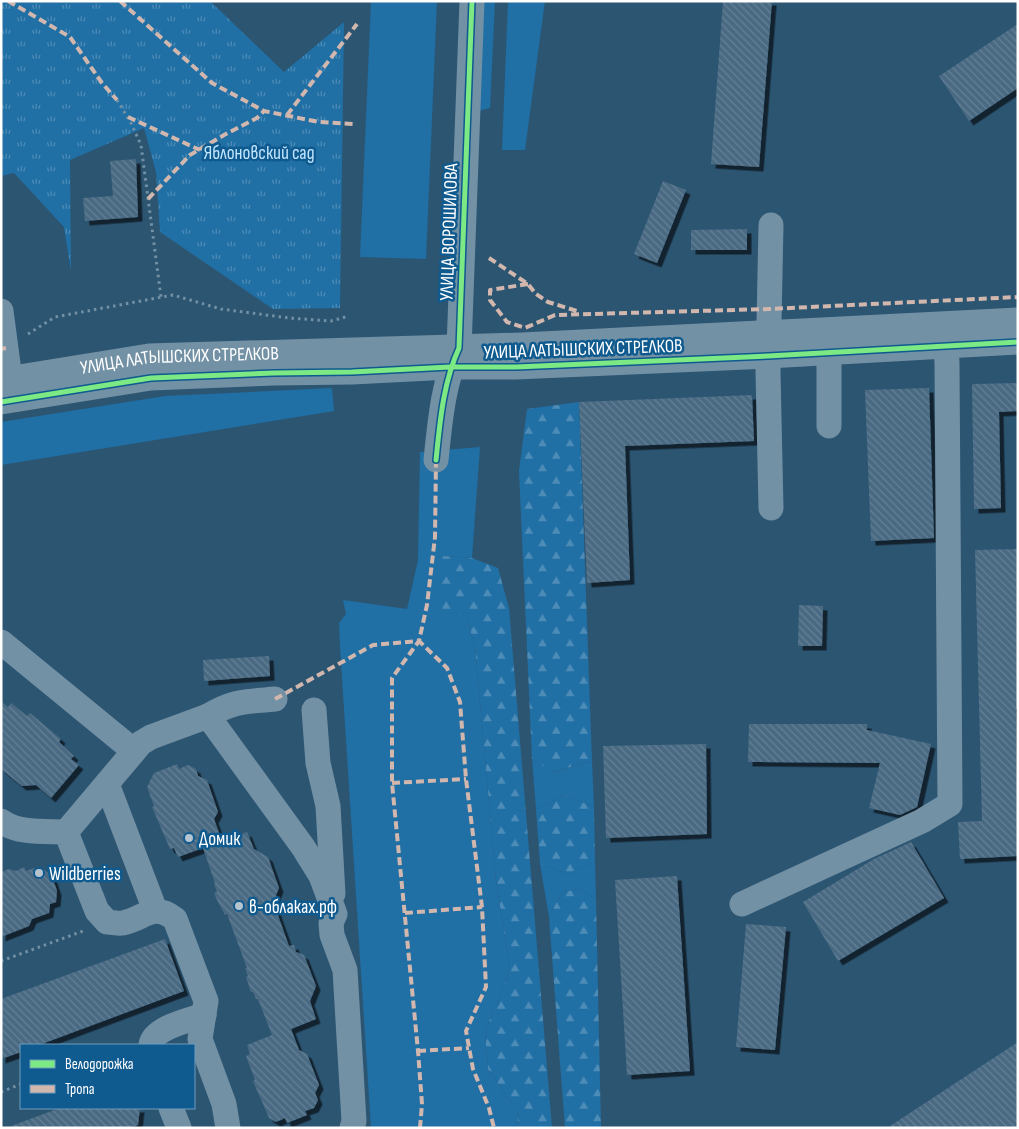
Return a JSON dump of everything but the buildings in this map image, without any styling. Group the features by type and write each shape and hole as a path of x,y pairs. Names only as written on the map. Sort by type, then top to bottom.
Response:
{"street":[{"name":"УЛИЦА ВОРОШИЛОВА","path":"450,354 455,1"},
{"name":"УЛИЦА ВОРОШИЛОВА","path":"436,460 450,354 472,1"},
{"path":"771,225 768,345 771,508"},
{"path":"1,311 6,348 6,379"},
{"name":"УЛИЦА ЛАТЫШСКИХ СТРЕЛКОВ","path":"768,345 829,352 945,335 1018,320"},
{"name":"УЛИЦА ЛАТЫШСКИХ СТРЕЛКОВ","path":"6,379 148,356 450,354 516,367 768,345 945,335 1018,342"},
{"path":"742,904 922,821 950,804 947,373 945,335"},
{"path":"829,352 829,426"},
{"name":"УЛИЦА ЛАТЫШСКИХ СТРЕЛКОВ","path":"1,402 151,378 352,372 450,354"},
{"path":"1,642 134,751"},
{"path":"66,832 140,743 151,737 208,716 224,706 235,703 275,700"},
{"path":"314,710 318,763 328,806 334,914 331,923 332,935 344,970 354,1121 352,1128"},
{"path":"208,716 303,847 321,876 334,914"},
{"path":"106,784 155,910"},
{"path":"9,830 66,832"},
{"path":"303,847 329,830"},
{"path":"66,832 97,912 107,922 122,923 155,910 166,912 175,919 206,1001 200,1039 224,1104 228,1128"},
{"path":"151,1044 152,1040 161,1031 204,1015"},
{"path":"171,1109 179,1128"}],"path":[{"path":"116,100 132,123 141,145 161,297"},
{"path":"6,348 55,317 173,295 221,309 289,318 331,320 349,316"},
{"path":"1,961 107,922"},
{"path":"1,1092 20,1084"}],"green space":[{"name":"Яблоновский сад","path":"1,1 210,1 284,72 344,22 340,308 273,309 160,232 156,172 144,128 70,160 71,271 64,227 14,173 1,176"},
{"path":"371,1 437,1 426,259 360,257"},
{"path":"484,1 495,1 490,108 478,111"},
{"path":"508,1 545,1 525,150 502,150"},
{"path":"332,388 334,411 1,465 1,422 165,396"},
{"path":"579,402 592,761 553,772 532,759 519,471 527,409"},
{"path":"480,447 472,558 442,556 466,616 475,646 496,880 510,970 485,1032 488,1069 517,1110 518,1128 371,1128 339,623 346,614 343,600 407,609 418,560 420,452"},
{"path":"442,556 472,558 498,568 509,608 552,1128 518,1128 517,1110 488,1069 485,1032 510,970 496,880 475,646 466,616 443,611 436,583"},
{"path":"532,759 554,772 592,761 594,807 565,795 536,809"},
{"path":"565,795 594,807 595,862 568,874 540,864 536,809"},
{"path":"595,862 596,899 579,889 562,892 549,917 540,864 568,874"},
{"path":"579,889 596,899 601,1128 565,1128 549,917 562,892"}],"marked path":[{"path":"8,1 70,37 102,83 117,100"},
{"path":"120,1 212,83 264,111 319,122 354,124"},
{"path":"287,115 357,24"},
{"path":"148,199 190,155 257,118 264,111"},
{"path":"128,117 200,150"},
{"path":"489,258 528,284 536,294 548,302 580,312"},
{"path":"528,284 490,290 490,300 507,322 525,328 555,315 769,309 1018,297"},
{"path":"1,349 6,348"},
{"path":"420,1128 422,1104 418,1051 392,783 392,678 419,641 427,605 435,537 436,460"},
{"path":"275,699 373,645 419,641 447,668 460,702 466,779 482,907 486,987 466,1031 473,1069 489,1108 494,1128"},
{"path":"392,783 466,779"},
{"path":"405,913 482,907"},
{"path":"418,1051 469,1048"}],"cycle path":[{"path":"436,460 446,389 459,348 472,1"},
{"path":"1,402 151,378 450,367 516,367 768,356 1018,342"}],"place":[{"name":"Домик","path":"189,838"},
{"name":"Wildberries","path":"39,873"},
{"name":"в-облаках.рф","path":"239,906"}]}
